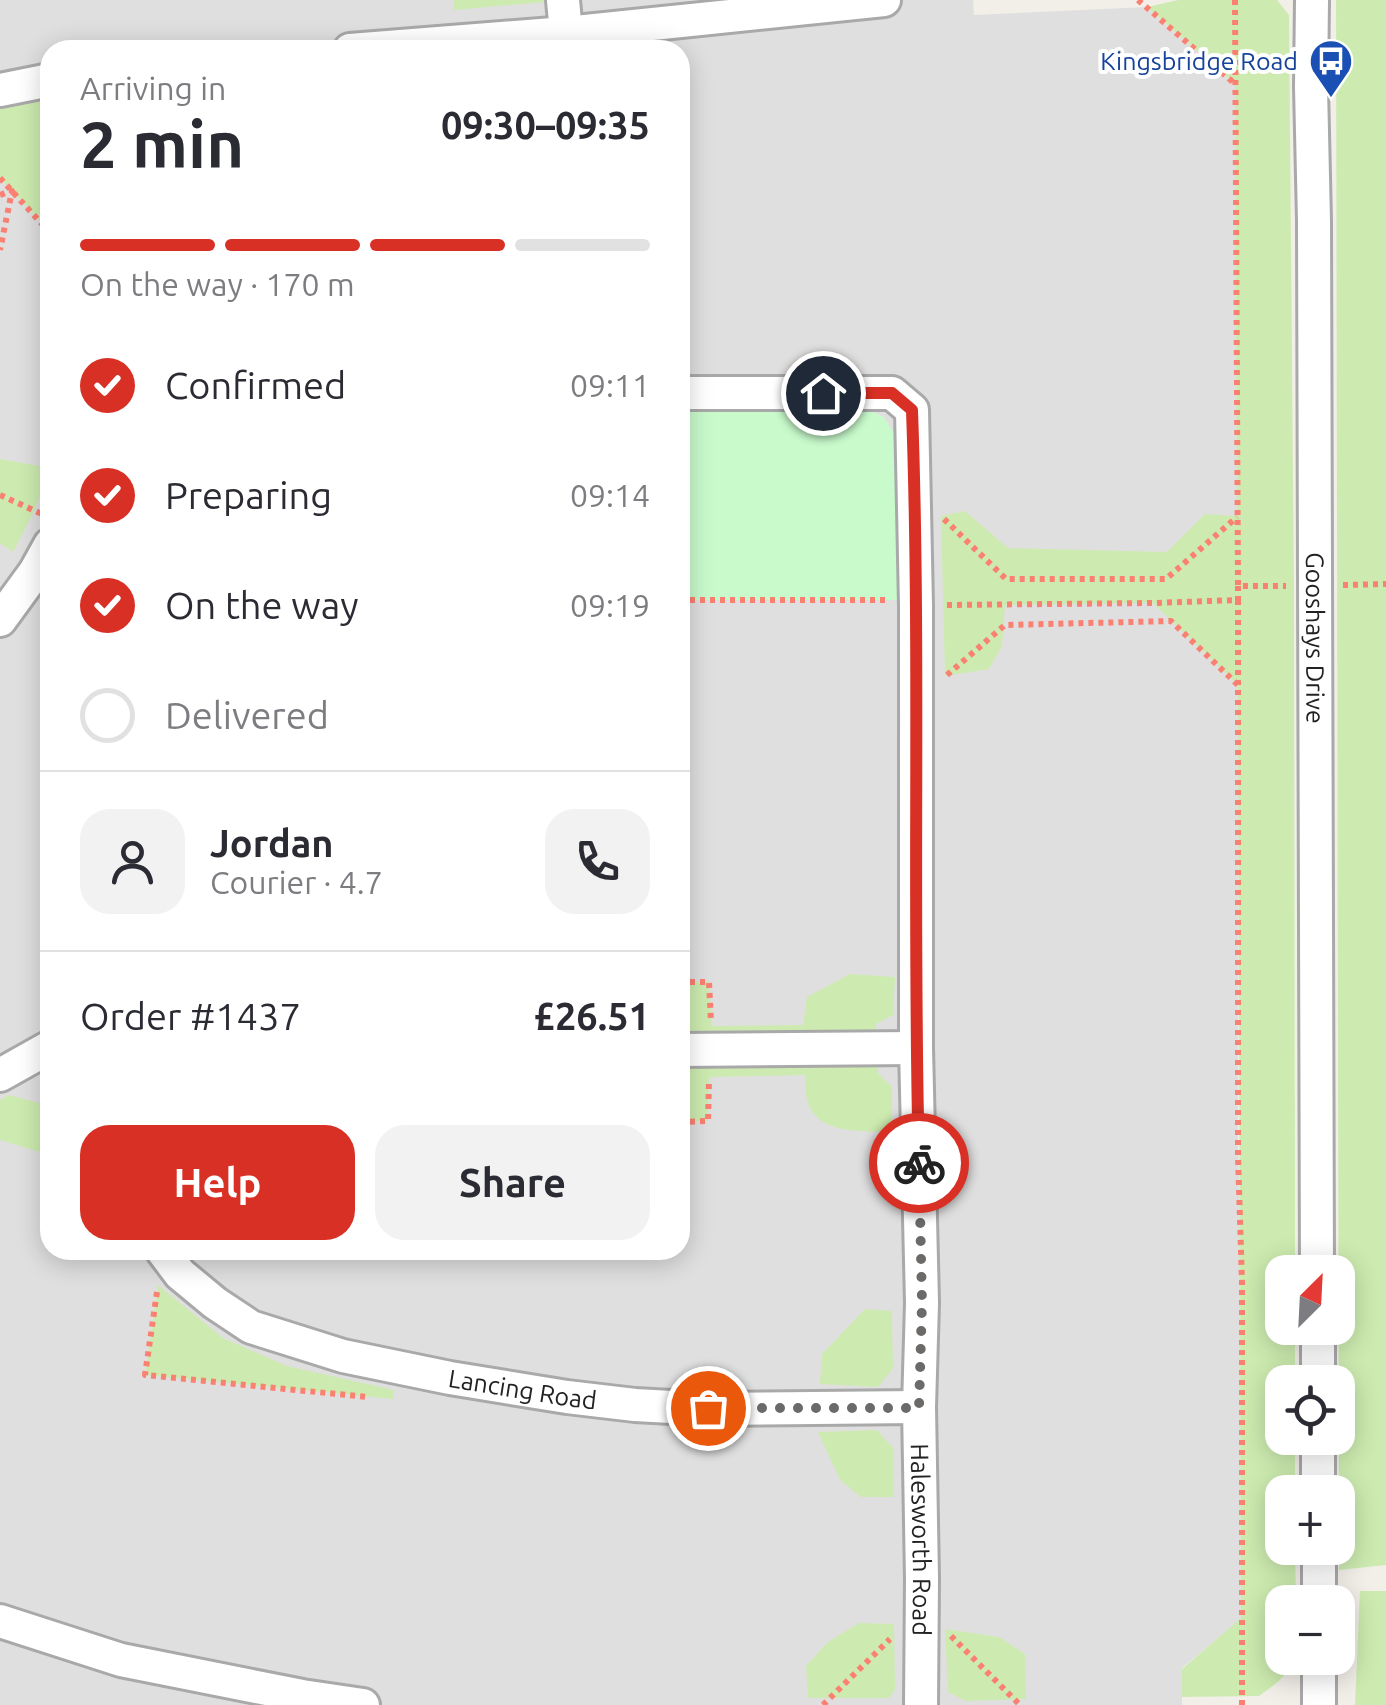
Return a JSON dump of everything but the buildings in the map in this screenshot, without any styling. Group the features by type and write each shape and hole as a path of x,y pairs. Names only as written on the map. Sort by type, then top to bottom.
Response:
{"street":[{"path":"564,0 566,33"},
{"path":"477,40 884,0"},
{"name":"Gooshays Drive","path":"1312,0 1318,1255"},
{"path":"0,90 40,82"},
{"name":"Halesworth Road","path":"690,393 892,393 912,410 916,1048 922,1303 920,1705"},
{"path":"0,620 40,563"},
{"path":"690,1050 916,1048"},
{"path":"0,1076 40,1060"},
{"name":"Lancing Road","path":"170,1260 215,1303 251,1327 379,1364 567,1398 635,1405 919,1408"},
{"path":"0,1621 121,1660 350,1704"},
{"path":"1319,1675 1320,1705"}],"path":[{"path":"1138,0 1234,84"},
{"path":"1234,0 1242,1705"},
{"path":"0,178 40,222"},
{"path":"0,195 12,191"},
{"path":"0,250 12,191"},
{"path":"915,490 1006,579 1166,578 1237,517"},
{"path":"0,495 40,513"},
{"path":"1238,586 1314,586"},
{"path":"690,600 1238,600"},
{"path":"915,702 1005,625 1171,621 1238,685"},
{"path":"824,1705 922,1606 1020,1705"}],"shaded area":[{"path":"0,0 973,0 974,15 1147,7 1235,84 1241,1619 1182,1668 1182,1705 0,1705"}],"green space":[{"path":"454,0 545,0 545,2 454,10"},
{"path":"1178,0 1277,0 1289,15 1295,1255 1265,1255 1265,1345 1295,1345 1295,1365 1265,1365 1265,1455 1295,1455 1295,1475 1265,1475 1265,1565 1295,1565 1296,1585 1265,1585 1265,1675 1284,1675 1259,1696 1182,1697 1182,1669 1241,1618 1238,685 1153,603 1005,605 1002,646 989,669 945,676 941,516 965,511 1008,548 1167,552 1205,514 1237,516 1235,84 1147,7"},
{"path":"1336,0 1386,0 1386,1565 1339,1570 1339,1565 1355,1565 1355,1475 1339,1475 1339,1455 1355,1455 1355,1365 1339,1365 1339,1345 1355,1345 1355,1255 1338,1255"},
{"path":"40,97 40,221 0,178 0,106"},
{"path":"851,401 884,417 900,442 906,600 690,600 690,402"},
{"path":"0,459 40,466 40,495 13,552 0,543"},
{"path":"850,974 895,977 893,1015 876,1024 878,1073 892,1087 892,1132 842,1129 819,1119 807,1099 805,1075 709,1077 708,1121 690,1122 690,982 709,982 712,1026 803,1025 807,997"},
{"path":"9,1095 40,1103 40,1152 0,1140 0,1100"},
{"path":"158,1285 223,1338 287,1366 394,1390 393,1399 145,1375"},
{"path":"865,1309 892,1311 893,1368 878,1387 820,1384 822,1354"},
{"path":"877,1430 893,1448 893,1497 861,1497 840,1480 818,1432"},
{"path":"1360,1591 1386,1591 1386,1705 1355,1705"},
{"path":"859,1623 894,1624 895,1689 889,1698 808,1698 806,1666 828,1642"},
{"path":"945,1629 999,1637 1025,1654 1026,1699 966,1701 948,1692"}],"way so far":[{"path":"708,1408 919,1408 919,1163"}],"place":[{"name":"Kingsbridge Road","path":"1331,99"}],"route":[{"path":"823,393 892,393 912,410 919,1163"}]}
